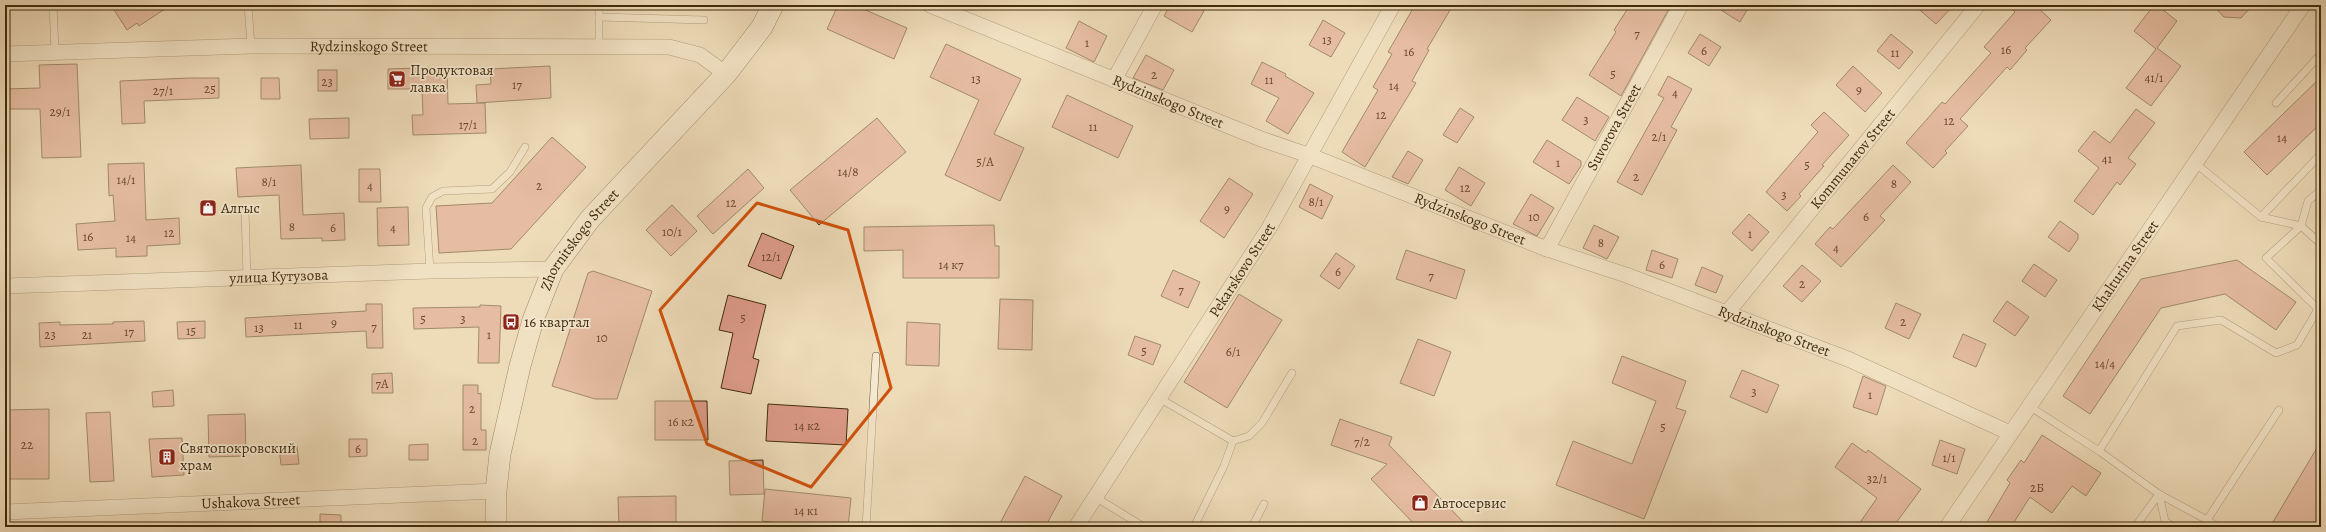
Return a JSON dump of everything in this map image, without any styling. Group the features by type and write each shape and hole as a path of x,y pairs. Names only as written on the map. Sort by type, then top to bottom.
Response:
{"main road":[{"name":"Zhornitskogo Street","path":"496,527 496,491 500,454 520,366 533,320 552,269 590,219 726,74 762,27 773,5"}],"street":[{"name":"Rydzinskogo Street","path":"930,5 1261,139 1308,155 1547,249 1727,313 1848,359 2010,434"},
{"path":"1114,80 1155,5"},
{"name":"Pekarskovo Street","path":"1076,527 1269,228 1308,155 1393,5"},
{"name":"Suvorova Street","path":"1547,249 1681,5"},
{"name":"Kommunarov Street","path":"1727,313 1978,5"},
{"name":"Khalturina Street","path":"1947,527 2028,406 2303,5"},
{"name":"Rydzinskogo Street","path":"5,54 251,46 669,47 685,49 700,55 726,74"},
{"name":"улица Кутузова","path":"5,286 430,271 552,269"},
{"name":"Ushakova Street","path":"5,512 496,491"}],"lane":[{"path":"53,5 55,52"},
{"path":"248,5 251,46"},
{"path":"599,5 599,46"},
{"path":"599,17 704,20"},
{"path":"2276,103 2321,54"},
{"path":"430,271 426,208 432,197 443,191 492,189 510,172 525,147"},
{"path":"2261,217 2321,154"},
{"path":"2195,163 2261,217 2301,226 2321,244"},
{"path":"2099,451 2177,326 2221,320 2276,353 2297,345 2318,309 2266,258 2301,226 2308,201 2321,190"},
{"path":"245,211 247,277"},
{"path":"866,527 876,356"},
{"path":"1159,398 1233,441 1249,436 1262,423 1292,373"},
{"path":"2028,406 2099,451 2159,494 2181,508 2207,520 2218,527"},
{"path":"2207,520 2279,410"},
{"path":"1194,527 1224,466 1233,441"},
{"path":"2135,527 2159,494"},
{"path":"2159,494 2165,521 2173,527"},
{"path":"1095,497 1144,527"},
{"path":"1252,527 1264,504"}],"highlighted area":[{"path":"757,203 848,230 891,388 811,487 707,444 660,310"}],"building":[{"path":"111,5 171,5 139,26 137,23 127,30"},
{"path":"838,5 854,5 907,28 894,59 827,29"},
{"path":"1170,5 1193,5 1204,11 1192,32 1164,16"},
{"path":"1415,5 1453,5 1427,49 1429,50 1412,81 1416,83 1365,167 1342,152 1378,90 1373,87 1392,54 1388,52"},
{"path":"1630,5 1671,5 1621,96 1589,75 1616,32 1614,30"},
{"path":"1713,5 1750,5 1740,22"},
{"path":"1914,5 1954,5 1936,24"},
{"path":"2008,5 2035,5 2051,20 2025,48 2027,50 2010,70 2007,67 1960,119 1968,126 1945,151 1947,153 1933,168 1906,143 1942,102 1945,104 1991,53 1984,47 2015,12"},
{"path":"2154,5 2157,5 2177,21 2157,48 2181,66 2151,106 2126,88 2156,49 2134,31"},
{"path":"2213,5 2253,5 2241,18 2224,17"},
{"path":"1323,20 1345,33 1331,57 1309,45"},
{"path":"1079,21 1107,36 1094,62 1066,48"},
{"path":"1700,34 1721,47 1709,66 1688,53"},
{"path":"1891,34 1913,52 1899,69 1877,51"},
{"path":"946,44 1021,79 994,134 1024,148 1000,201 945,175 979,100 930,77"},
{"path":"1146,55 1174,70 1163,90 1133,78"},
{"path":"1262,62 1286,74 1285,76 1314,93 1288,134 1266,121 1279,98 1251,84"},
{"path":"77,64 81,157 42,158 40,109 5,109 5,89 40,88 39,65"},
{"path":"550,66 551,98 477,103 476,85 491,84 490,69"},
{"path":"1853,66 1882,93 1865,112 1836,85"},
{"path":"447,68 448,104 485,103 486,133 413,135 412,115 423,115 422,89 388,89 388,69"},
{"path":"318,70 337,70 337,91 318,91"},
{"path":"1668,76 1692,89 1671,127 1677,130 1642,195 1617,182 1664,98 1658,95"},
{"path":"2321,77 2321,123 2267,175 2244,152"},
{"path":"219,78 219,98 144,101 145,123 122,124 120,81"},
{"path":"261,78 279,78 280,99 261,99"},
{"path":"1067,95 1133,126 1118,158 1052,127"},
{"path":"1577,97 1609,117 1595,141 1562,120"},
{"path":"1460,108 1474,117 1457,143 1443,135"},
{"path":"2136,109 2155,123 2128,158 2136,164 2120,185 2117,182 2093,215 2074,201 2099,168 2078,151 2094,131 2110,143"},
{"path":"1824,112 1849,135 1822,165 1824,166 1799,194 1801,196 1787,211 1766,192 1818,132 1811,125"},
{"path":"349,118 349,138 310,139 309,119"},
{"path":"877,118 906,152 819,225 790,190"},
{"path":"552,137 586,167 511,249 439,253 436,206 492,203"},
{"path":"1547,140 1581,161 1581,166 1569,184 1533,162"},
{"path":"1408,151 1423,160 1408,184 1392,177"},
{"path":"144,163 146,220 179,218 180,244 147,246 147,256 116,257 116,248 78,250 76,224 115,221 113,195 109,196 108,164"},
{"path":"301,165 303,215 344,213 345,240 322,241 322,238 281,239 279,195 238,197 236,168"},
{"path":"1893,165 1911,182 1880,216 1885,220 1841,267 1815,244 1830,227 1833,229"},
{"path":"1459,167 1485,183 1471,206 1445,190"},
{"path":"359,169 380,169 381,202 359,202"},
{"path":"748,169 764,188 713,234 697,216"},
{"path":"1229,178 1253,194 1224,238 1200,221"},
{"path":"1310,184 1333,196 1322,219 1299,207"},
{"path":"1531,194 1554,208 1537,236 1513,224"},
{"path":"672,205 697,231 671,256 646,230"},
{"path":"408,207 409,245 378,246 377,208"},
{"path":"1749,214 1769,232 1752,251 1732,233"},
{"path":"2060,221 2078,234 2078,239 2069,252 2048,237"},
{"path":"994,225 995,246 999,246 999,278 903,278 903,250 864,251 864,227"},
{"path":"1594,225 1619,237 1607,259 1583,248"},
{"path":"762,233 794,246 781,279 748,266"},
{"path":"1406,250 1465,270 1456,299 1396,279"},
{"path":"1652,250 1678,259 1672,278 1646,270"},
{"path":"1336,253 1355,266 1339,289 1320,276"},
{"path":"2237,260 2296,302 2276,330 2225,294 2161,308 2090,414 2063,396 2141,279"},
{"path":"2034,264 2057,280 2045,297 2022,281"},
{"path":"1802,265 1821,281 1802,302 1783,286"},
{"path":"1702,267 1723,276 1716,293 1695,285"},
{"path":"1173,270 1200,282 1188,308 1161,296"},
{"path":"593,271 652,291 617,399 595,399 552,386 588,273"},
{"path":"1239,294 1282,320 1227,408 1184,382"},
{"path":"728,295 766,305 753,358 759,360 751,394 721,388 733,333 719,330"},
{"path":"1000,299 1033,300 1032,350 998,349"},
{"path":"2007,301 2029,317 2015,336 1993,321"},
{"path":"1896,303 1921,314 1909,339 1885,328"},
{"path":"366,304 382,304 383,348 367,348 366,331 246,337 245,318 366,311"},
{"path":"480,305 501,306 499,363 478,363 479,327 414,329 413,308 480,307"},
{"path":"144,321 145,341 40,347 39,323 60,322 60,325 113,324 113,322"},
{"path":"205,321 205,338 178,339 177,322"},
{"path":"907,322 940,324 939,366 906,365"},
{"path":"1963,334 1986,344 1976,367 1953,357"},
{"path":"1135,336 1161,345 1153,365 1128,355"},
{"path":"1418,339 1451,352 1434,396 1400,383"},
{"path":"1622,356 1686,381 1676,408 1686,411 1644,519 1556,485 1573,441 1632,464 1656,401 1612,383"},
{"path":"1742,370 1779,385 1767,413 1730,397"},
{"path":"392,373 393,393 372,393 372,374"},
{"path":"1863,376 1886,386 1877,415 1853,407"},
{"path":"463,385 478,385 478,394 481,393 481,430 486,430 486,450 463,450"},
{"path":"173,390 174,406 153,407 152,392"},
{"path":"655,401 707,401 708,440 655,440"},
{"path":"768,404 848,409 846,445 766,441"},
{"path":"49,409 49,479 5,479 5,410"},
{"path":"110,412 114,481 90,482 86,413"},
{"path":"245,414 246,456 209,457 208,415"},
{"name":"Автосервис","path":"1340,419 1392,437 1389,445 1468,527 1417,527 1371,479 1387,464 1331,445"},
{"path":"2042,435 2101,473 2086,496 2072,486 2052,513 2030,497 2011,527 1995,527 1987,522 2010,483 2007,480 2021,460 2024,463"},
{"name":"Святопокровский храм","path":"182,438 184,475 152,477 149,439"},
{"path":"349,439 367,439 367,456 349,457"},
{"path":"1940,440 1965,449 1957,474 1932,465"},
{"path":"2321,441 2321,527 2270,527"},
{"path":"1852,443 1866,453 1868,450 1921,489 1893,527 1857,527 1877,498 1835,467"},
{"path":"428,444 428,460 409,460 409,445"},
{"path":"297,446 299,464 281,465 279,447"},
{"path":"763,460 764,494 730,495 729,461"},
{"path":"1025,476 1062,496 1045,527 998,527"},
{"path":"765,489 851,498 848,527 812,527 762,521"},
{"path":"676,496 676,527 619,527 618,497"},
{"path":"320,514 341,515 341,527 320,527"}],"place":[{"name":"Продуктовая лавка","path":"397,79"},
{"name":"Алгыс","path":"208,208"},
{"name":"16 квартал","path":"511,322"},
{"name":"Святопокровский храм","path":"167,457"},
{"name":"Автосервис","path":"1420,503"}]}
